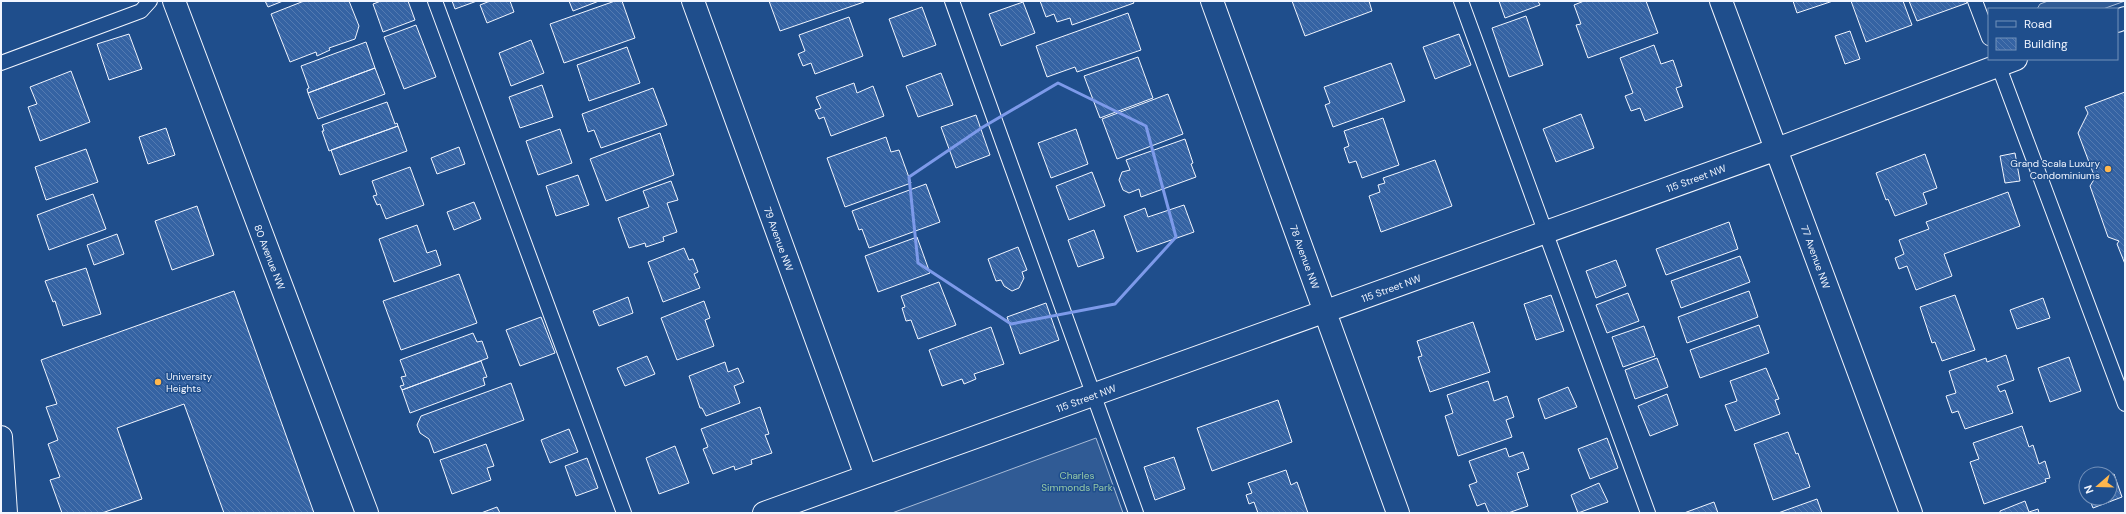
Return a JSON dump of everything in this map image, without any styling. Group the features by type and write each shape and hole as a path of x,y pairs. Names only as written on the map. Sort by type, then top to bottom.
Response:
{"street":[{"name":"80 Avenue NW","path":"174,1 367,513"},
{"name":"79 Avenue NW","path":"693,1 866,476"},
{"name":"78 Avenue NW","path":"1212,1 1398,513"},
{"name":"77 Avenue NW","path":"1721,1 1911,513"},
{"name":"115 Street NW","path":"764,513 1777,149 2004,61"},
{"path":"1,437 6,513"}],"lane":[{"path":"1,63 142,11 150,1"},
{"path":"435,1 624,513"},
{"path":"952,1 1136,513"},
{"path":"1461,1 1648,513"},
{"path":"1975,1 1988,35"},
{"path":"2004,61 2125,404"}],"highlighted area":[{"path":"1058,83 1146,126 1176,237 1115,304 1011,324 918,263 909,177 983,127"}],"shaded area":[{"path":"2048,1 2125,1 2106,8 2038,8 2040,4"},
{"name":"Charles Simmonds Park","path":"1096,438 1123,513 892,513"}],"building":[{"path":"265,1 283,1 268,7"},
{"path":"304,1 349,1 359,26 355,39 329,48 330,50 317,56 316,52 290,62 271,14"},
{"path":"381,1 408,1 415,20 383,32 373,4"},
{"path":"452,1 477,1 455,9"},
{"path":"490,1 510,1 514,12 487,23 480,5"},
{"path":"569,1 599,1 573,11"},
{"path":"615,1 622,1 635,38 564,63 550,24"},
{"path":"769,1 863,1 864,2 780,31"},
{"path":"1040,1 1133,1 1134,3 1072,25 1070,18 1057,22 1054,14 1046,17"},
{"path":"1292,1 1369,1 1372,11 1305,36"},
{"path":"1499,1 1538,1 1540,5 1505,18"},
{"path":"1584,1 1646,1 1658,33 1588,58 1576,25 1581,24 1574,5"},
{"path":"1793,1 1833,1 1797,13"},
{"path":"1851,1 1903,1 1912,25 1866,42"},
{"path":"1909,1 1966,1 1967,3 1917,21"},
{"path":"1023,2 1035,33 1001,46 989,14"},
{"path":"922,7 936,45 903,57 889,19"},
{"path":"1128,13 1141,50 1077,72 1075,67 1047,77 1036,46"},
{"path":"1526,16 1543,65 1509,77 1492,28"},
{"path":"849,17 863,56 815,74 811,63 803,66 798,54 805,51 799,35"},
{"path":"416,25 436,77 404,89 384,37"},
{"path":"1850,31 1860,59 1845,64 1835,36"},
{"path":"129,34 142,69 109,80 97,44"},
{"path":"1459,34 1471,65 1435,79 1423,47"},
{"path":"531,40 544,73 511,86 499,53"},
{"path":"366,42 375,68 308,93 307,89 309,88 301,66"},
{"path":"1654,45 1661,64 1673,60 1682,86 1676,88 1683,107 1645,121 1640,108 1631,111 1625,96 1633,93 1620,58"},
{"path":"627,47 640,83 589,101 577,65"},
{"path":"1138,57 1153,98 1100,118 1084,76"},
{"path":"1391,63 1405,101 1333,127 1325,105 1330,103 1324,87"},
{"path":"375,68 385,94 318,119 308,93"},
{"path":"71,71 90,122 40,141 28,107 37,104 30,87"},
{"path":"941,73 953,105 918,117 906,86"},
{"path":"854,83 857,93 873,86 884,116 831,136 824,117 819,119 815,110 821,108 816,97"},
{"path":"542,85 553,117 520,128 509,97"},
{"path":"653,88 667,125 601,148 594,130 588,132 582,114"},
{"name":"Grand Scala Luxury Condominiums","path":"2125,92 2125,264 2117,244 2119,241 2108,237 2090,186 2095,178 2078,133 2088,113 2085,107"},
{"path":"1168,94 1183,134 1117,159 1102,119"},
{"path":"387,102 395,124 397,123 398,126 329,151 322,131 324,131 322,125"},
{"path":"1581,114 1594,148 1556,162 1543,129"},
{"path":"976,115 990,155 956,168 941,127"},
{"path":"1383,118 1399,165 1362,178 1356,161 1349,163 1344,148 1349,146 1344,131"},
{"path":"398,126 407,151 340,175 331,150"},
{"path":"166,128 175,155 148,164 139,137"},
{"path":"560,129 572,163 538,175 526,141"},
{"path":"1076,129 1088,164 1051,178 1038,143"},
{"path":"660,133 674,175 606,201 590,159"},
{"path":"886,137 891,152 899,150 911,183 845,207 827,158"},
{"path":"1185,139 1196,177 1141,197 1139,189 1129,193 1123,190 1119,180 1122,172 1130,170 1126,160"},
{"path":"459,147 465,164 437,174 431,158"},
{"path":"86,149 98,182 46,200 35,167"},
{"path":"2015,153 2020,181 2005,183 2000,156"},
{"path":"1925,154 1937,188 1923,193 1927,204 1895,216 1888,199 1886,200 1876,173"},
{"path":"1435,160 1452,206 1381,232 1369,196 1380,192 1378,185 1385,183 1383,178"},
{"path":"410,167 424,205 386,219 380,204 377,205 373,196 377,195 372,181"},
{"path":"1092,172 1105,206 1069,220 1056,186"},
{"path":"578,175 589,205 556,216 546,186"},
{"path":"671,181 678,200 667,203 677,232 663,237 664,241 646,247 645,243 629,248 618,218 649,207 643,191"},
{"path":"926,184 940,222 869,248 862,229 859,230 852,211"},
{"path":"2008,192 2020,226 1944,254 1952,276 1916,290 1907,266 1899,269 1895,258 1904,254 1899,240 1929,229 1926,222"},
{"path":"93,194 106,229 49,250 37,215"},
{"path":"474,202 481,219 454,230 447,212"},
{"path":"1184,205 1194,232 1137,252 1124,216 1145,208 1148,217"},
{"path":"197,206 214,255 172,270 155,221"},
{"path":"1729,222 1738,249 1666,275 1656,249"},
{"path":"417,225 427,253 436,250 441,265 394,282 379,239"},
{"path":"1094,230 1104,258 1078,267 1068,240"},
{"path":"117,234 124,254 94,265 87,245"},
{"path":"917,237 930,273 878,292 865,256"},
{"path":"1018,247 1027,270 1022,272 1024,278 1019,288 1012,291 1004,286 1001,280 996,281 988,259"},
{"path":"684,248 689,260 693,259 698,272 694,274 700,288 663,302 648,262"},
{"path":"1740,256 1750,282 1681,308 1671,281"},
{"path":"1616,260 1626,286 1596,298 1586,271"},
{"path":"86,268 101,314 63,326 55,301 53,302 45,281"},
{"path":"459,274 477,323 401,350 383,301"},
{"path":"939,282 956,325 918,339 911,320 906,321 902,308 905,307 901,296"},
{"name":"University Heights","path":"234,291 314,513 224,513 184,404 117,428 142,499 102,513 62,513 50,480 60,477 48,444 58,440 46,407 57,404 41,360"},
{"path":"1749,291 1758,317 1687,343 1678,317"},
{"path":"1628,293 1639,321 1607,333 1596,305"},
{"path":"1551,295 1564,331 1536,340 1524,304"},
{"path":"1955,295 1975,350 1942,361 1935,342 1932,343 1920,307"},
{"path":"628,297 633,313 599,326 593,311"},
{"path":"2043,298 2050,318 2017,329 2010,310"},
{"path":"704,301 710,318 705,320 714,346 677,360 661,318"},
{"path":"1046,303 1059,340 1020,354 1007,317"},
{"path":"541,317 555,353 520,366 506,330"},
{"path":"1473,322 1490,372 1430,392 1418,357 1422,356 1417,341"},
{"path":"1759,325 1769,353 1700,378 1690,350"},
{"path":"1644,326 1655,356 1623,367 1612,337"},
{"path":"991,327 1004,364 974,374 976,379 964,384 962,379 942,386 929,350"},
{"path":"473,333 477,342 482,341 488,358 402,390 400,386 404,385 401,377 406,376 400,360"},
{"path":"2006,355 2014,380 1997,386 2000,392 2005,390 2013,413 1965,429 1958,411 1952,413 1946,396 1956,393 1949,371 1986,358 1987,362"},
{"path":"647,356 655,374 625,386 617,368"},
{"path":"2069,357 2081,391 2050,402 2038,368"},
{"path":"1657,358 1668,387 1635,399 1625,370"},
{"path":"481,361 487,377 483,378 485,385 410,413 402,390"},
{"path":"725,362 728,372 738,368 744,382 734,386 740,403 706,416 702,408 700,408 689,376"},
{"path":"1766,368 1779,399 1775,400 1780,414 1735,431 1725,405 1737,401 1730,381"},
{"path":"1488,381 1494,401 1507,396 1514,417 1506,420 1512,437 1458,456 1445,416 1453,413 1447,395"},
{"path":"511,383 524,420 434,453 429,439 420,433 417,425 421,416"},
{"path":"1568,387 1577,407 1545,419 1538,399"},
{"path":"1667,394 1678,425 1650,436 1638,406"},
{"path":"1278,400 1292,442 1212,471 1197,428"},
{"path":"760,407 769,434 765,435 772,453 751,460 752,464 735,470 734,466 713,474 703,449 708,447 701,429"},
{"path":"2022,426 2029,447 2033,445 2039,464 2045,461 2050,478 2045,479 2046,482 1984,504 1970,462 1979,459 1973,443"},
{"path":"569,429 578,452 550,463 541,440"},
{"path":"1788,432 1796,454 1798,453 1810,487 1773,500 1754,444"},
{"path":"1607,438 1618,468 1590,479 1578,449"},
{"path":"486,444 494,466 487,468 491,480 452,494 440,460"},
{"path":"675,446 689,483 659,494 646,458"},
{"path":"1506,448 1509,457 1523,452 1529,469 1517,473 1528,506 1508,513 1489,513 1485,503 1477,506 1469,485 1477,482 1469,461"},
{"path":"1174,457 1185,489 1155,500 1144,467"},
{"path":"587,458 598,488 576,496 565,466"},
{"path":"1286,470 1291,485 1297,482 1308,513 1258,513 1254,502 1249,504 1246,495 1252,493 1248,483"},
{"path":"1599,483 1608,502 1578,513 1571,495"},
{"path":"2118,486 2122,497 2118,499"},
{"path":"1817,499 1822,513 1778,513"},
{"path":"2025,501 2029,512 2038,509 2039,513 2000,513 2000,511"},
{"path":"1714,502 1718,513 1684,513"},
{"path":"497,507 500,513 481,513"}],"place":[{"name":"Grand Scala Luxury Condominiums","path":"2108,169"},
{"name":"University Heights","path":"158,382"}]}
